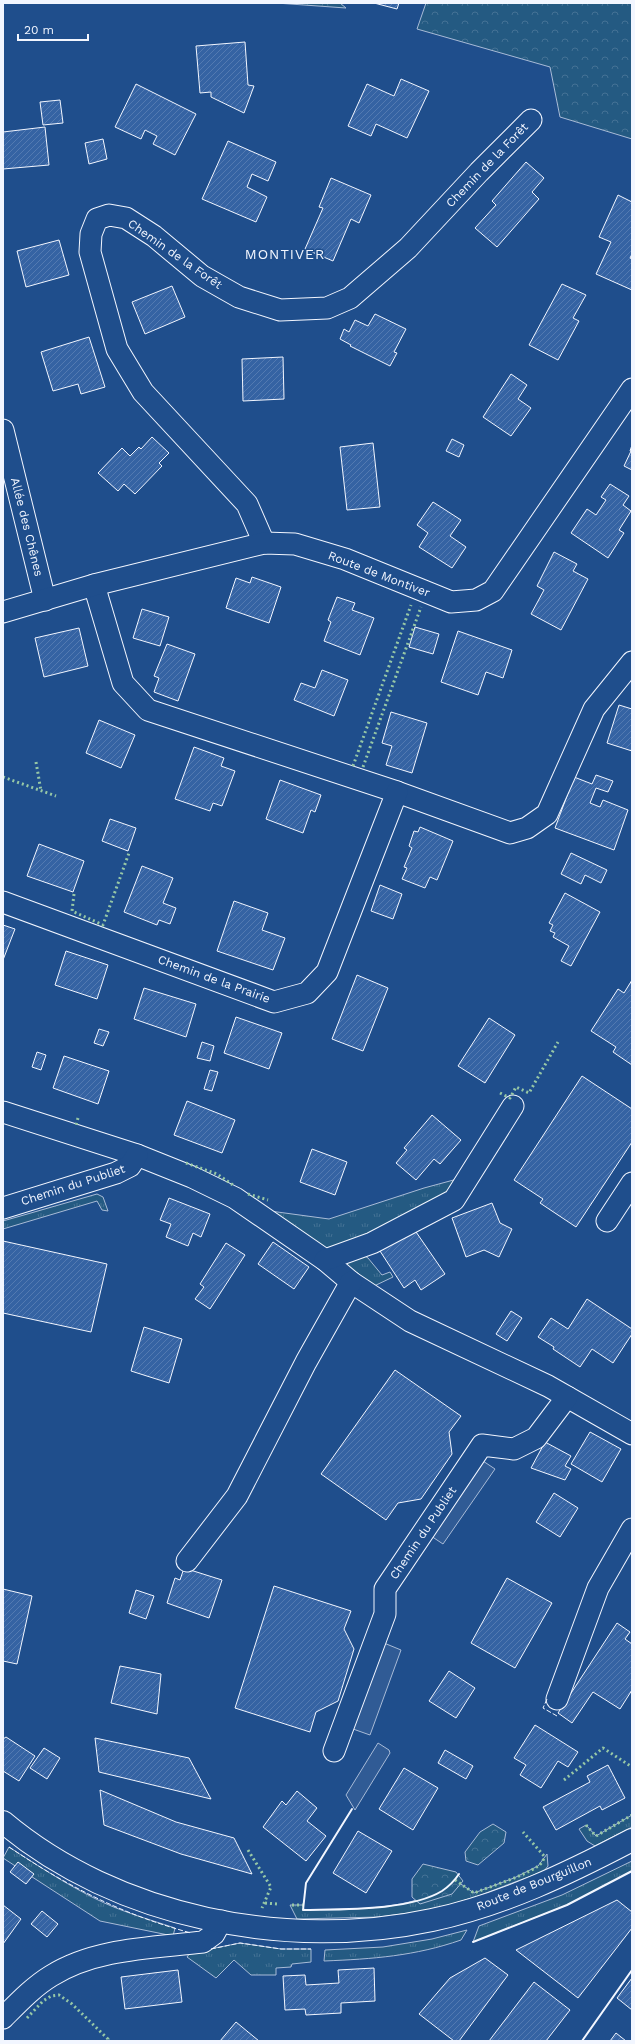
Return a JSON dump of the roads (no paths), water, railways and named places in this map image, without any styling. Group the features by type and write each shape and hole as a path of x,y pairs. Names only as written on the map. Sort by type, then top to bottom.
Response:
{"main road":[{"name":"Route de Bourguillon","path":"3,1822 53,1857 100,1882 138,1898 221,1921 285,1931 317,1932 378,1929 432,1920 499,1901 573,1870 632,1840"}],"street":[{"name":"Chemin de la Forêt","path":"264,543 247,504 143,392 117,349 90,252 91,234 97,219 109,215 126,218 154,236 202,276 239,297 280,310 327,308 350,298 408,248 479,172 531,120"},
{"name":"Route de Montiver","path":"3,612 94,586 264,543 295,544 345,559 451,602 476,600 493,591 632,389"},
{"name":"Allée des Chênes","path":"3,430 45,600"},
{"path":"94,586 123,683 148,710 397,792 510,833 527,828 547,814 594,709 632,662"},
{"name":"Chemin de la Prairie","path":"3,902 274,1002 307,993 328,972 397,792"},
{"path":"325,1260 372,1243 454,1200 513,1106"},
{"name":"Chemin du Publiet","path":"3,1112 137,1155 192,1177 235,1198 325,1260 352,1282 410,1321 548,1386 632,1434"},
{"name":"Chemin du Publiet","path":"3,1208 116,1173 130,1166 137,1155"},
{"path":"607,1221 632,1183"},
{"path":"187,1561 237,1496 306,1362 352,1282"},
{"name":"Chemin du Publiet","path":"334,1751 385,1614 385,1589 482,1445 514,1449 536,1438 567,1397"},
{"path":"557,1699 598,1588 632,1529"},
{"path":"3,2018 33,1989 67,1968 102,1955 204,1942 214,1934 221,1921"}],"district":[{"name":"MONTIVER","path":"285,254"}]}
